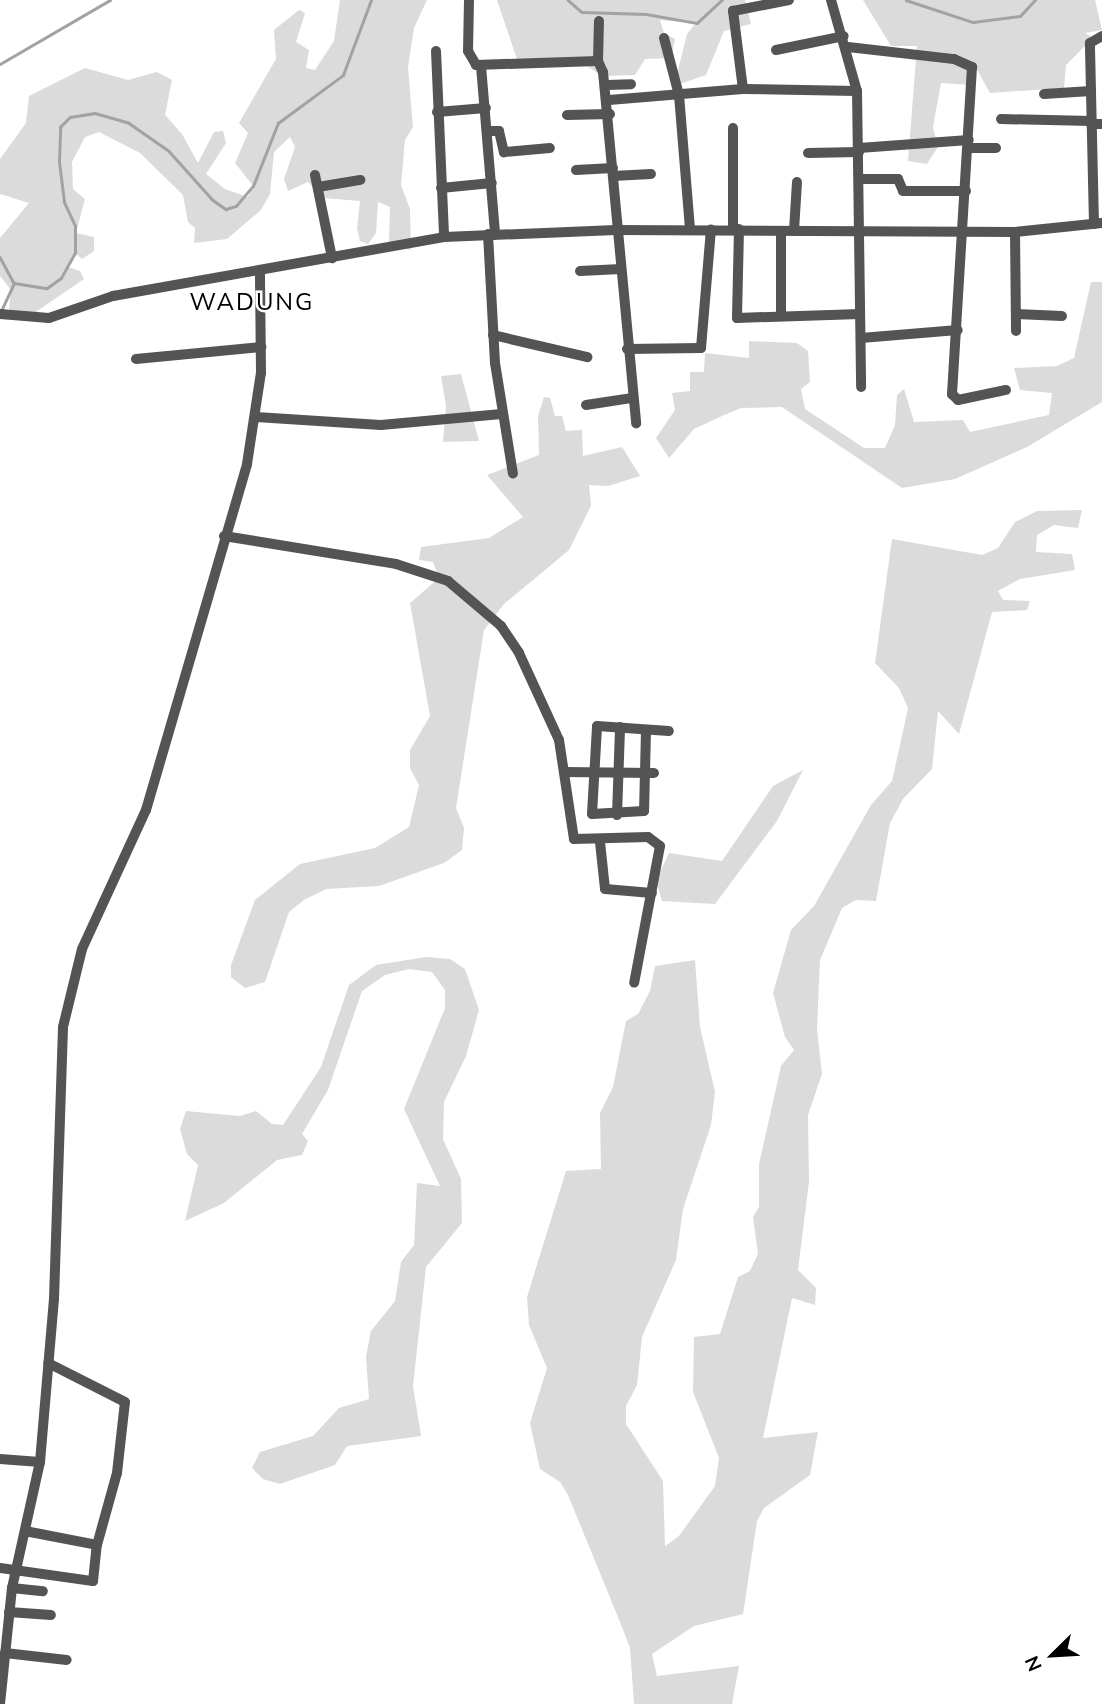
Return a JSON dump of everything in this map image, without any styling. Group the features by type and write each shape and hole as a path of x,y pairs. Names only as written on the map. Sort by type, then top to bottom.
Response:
{"street":[{"path":"468,0 468,51 481,66 486,108 492,183 493,335 501,414 513,474"},
{"path":"743,89 733,11 789,0"},
{"path":"831,0 848,47 857,90 861,387"},
{"path":"599,21 598,61 607,85 609,100 616,230 636,423"},
{"path":"776,50 844,36"},
{"path":"0,314 19,320 49,318 113,296 260,273 444,237 711,229 1015,232 1098,223 1095,86 1090,43 1102,36"},
{"path":"664,38 679,95 690,230"},
{"path":"848,47 968,62 973,74 953,399 1006,390"},
{"path":"436,51 444,237"},
{"path":"481,66 598,61"},
{"path":"607,85 631,84"},
{"path":"1044,94 1095,86"},
{"path":"609,100 743,89 857,90"},
{"path":"437,112 486,108"},
{"path":"567,115 610,114"},
{"path":"1001,119 1095,123"},
{"path":"733,128 736,229 734,314 781,317 860,314"},
{"path":"488,131 499,131 504,152 550,148"},
{"path":"808,153 968,144 996,148"},
{"path":"576,170 651,174"},
{"path":"315,175 332,258"},
{"path":"859,179 898,179 903,191 966,191"},
{"path":"317,187 360,180"},
{"path":"794,231 797,182"},
{"path":"441,188 492,183"},
{"path":"627,349 701,348 711,229"},
{"path":"781,230 781,317"},
{"path":"1015,232 1016,331"},
{"path":"580,271 621,269"},
{"path":"0,1704 12,1588 40,1462 48,1363 63,1027 82,949 146,810 256,417 261,347 260,273"},
{"path":"1016,314 1062,316"},
{"path":"861,338 958,330"},
{"path":"493,335 587,357"},
{"path":"136,359 261,347"},
{"path":"586,405 632,398"},
{"path":"256,417 381,425 501,414"},
{"path":"224,536 396,564 467,593 519,653 559,740 565,772 565,802 574,839 600,842 655,839 660,846 634,983"},
{"path":"646,731 649,773 644,811 617,815 592,814 592,772 597,726 668,731"},
{"path":"617,815 621,727"},
{"path":"565,772 649,773"},
{"path":"600,842 605,889 652,893"},
{"path":"0,1568 91,1583 97,1545 117,1473 125,1402 48,1363"},
{"path":"0,1459 40,1462"},
{"path":"26,1531 97,1545"},
{"path":"12,1588 43,1591"},
{"path":"9,1612 51,1615"},
{"path":"5,1653 66,1660"}],"shaded area":[{"path":"340,0 427,0 414,28 408,67 413,127 405,140 401,185 410,209 411,250 389,243 390,207 378,202 376,233 368,244 360,241 357,228 360,201 324,198 308,182 288,191 284,179 295,147 290,137 274,152 270,194 261,210 227,239 194,243 195,228 188,222 183,195 140,153 99,132 85,137 72,162 73,189 85,199 76,233 94,237 94,251 82,259 75,253 68,267 80,271 84,279 27,318 9,309 11,290 0,276 0,238 29,203 0,194 0,159 26,123 29,96 85,68 128,80 157,72 172,80 165,115 182,134 198,163 214,132 223,131 226,143 206,174 225,189 248,197 253,186 235,163 248,133 239,123 276,59 274,30 299,10 305,13 296,42 309,50 306,68 315,70 334,41"},
{"path":"497,0 745,0 751,24 724,31 706,75 674,86 687,34 696,23 660,20 664,33 675,39 671,58 645,59 635,75 603,76 585,65 518,62"},
{"path":"863,0 1095,0 1102,30 1085,33 1093,38 1066,65 1064,88 990,93 972,61 972,85 941,83 933,127 938,147 927,164 908,161 917,46 891,46"},
{"path":"1091,282 1102,282 1102,402 1027,447 955,479 902,488 782,407 741,408 722,416 694,429 669,458 656,438 675,410 672,393 690,391 690,372 704,372 705,353 749,358 749,341 797,343 808,351 810,382 801,389 805,409 864,448 885,448 895,425 897,395 904,389 914,422 963,420 970,432 1049,415 1052,393 1020,390 1014,368 1057,366 1074,358"},
{"path":"461,374 479,441 443,442 446,406 441,376"},
{"path":"544,397 550,398 555,416 562,416 566,431 582,430 583,456 622,447 640,476 608,486 589,485 591,506 569,550 504,604 484,630 456,808 464,828 462,850 444,863 379,886 326,889 304,900 289,912 265,982 245,988 231,977 231,965 255,900 300,864 375,848 409,827 419,785 410,768 410,750 430,716 410,603 439,578 433,562 419,560 421,547 489,538 523,517 487,475 539,455 538,416"},
{"path":"1082,510 1078,528 1054,525 1037,535 1036,552 1072,554 1075,570 1020,579 998,591 1003,600 1030,601 1027,610 992,612 959,734 938,711 932,769 903,799 890,823 876,901 856,900 842,908 820,960 817,1029 822,1074 808,1115 809,1182 798,1270 816,1288 815,1305 792,1298 763,1438 818,1432 810,1475 764,1508 757,1521 743,1614 694,1626 652,1654 657,1676 739,1666 732,1704 634,1704 630,1648 568,1495 560,1482 540,1469 530,1423 547,1368 529,1325 527,1297 566,1171 601,1169 600,1113 613,1087 626,1021 638,1014 650,991 655,966 695,960 700,1027 715,1092 711,1125 683,1209 676,1260 642,1337 637,1385 626,1406 626,1424 663,1481 665,1546 679,1536 715,1486 719,1458 693,1392 694,1337 720,1334 738,1277 750,1271 758,1254 753,1217 759,1207 759,1164 781,1066 794,1050 785,1037 773,993 791,930 814,906 871,805 892,781 908,708 899,688 875,663 892,539 982,555 998,548 1015,522 1037,511"},
{"path":"803,770 777,821 715,904 662,901 656,881 669,853 722,861 773,786"},
{"path":"426,957 450,959 465,969 479,1010 466,1056 444,1102 443,1139 461,1179 462,1223 426,1267 413,1386 421,1436 347,1446 335,1465 280,1484 263,1479 252,1468 260,1452 313,1436 339,1408 369,1399 366,1357 371,1331 395,1301 401,1262 414,1245 417,1183 440,1186 404,1109 445,1008 445,990 432,972 409,969 385,975 362,991 328,1090 302,1134 308,1141 302,1155 277,1160 224,1203 185,1221 198,1165 187,1154 180,1129 186,1111 240,1116 256,1111 272,1124 283,1125 321,1067 349,985 376,965"}],"waterway":[{"path":"0,64 110,0"},
{"path":"14,283 47,288 61,278 75,253 75,226 64,202 59,162 60,127 70,117 95,113 129,123 169,151 213,200 226,209 236,206 253,186 278,123 343,75 371,0"},
{"path":"568,0 582,12 646,14 697,23 722,0"},
{"path":"906,0 973,22 1020,16 1035,0"},
{"path":"0,257 14,283"},
{"path":"1,311 14,283"}],"district":[{"name":"WADUNG","path":"252,303"}]}
